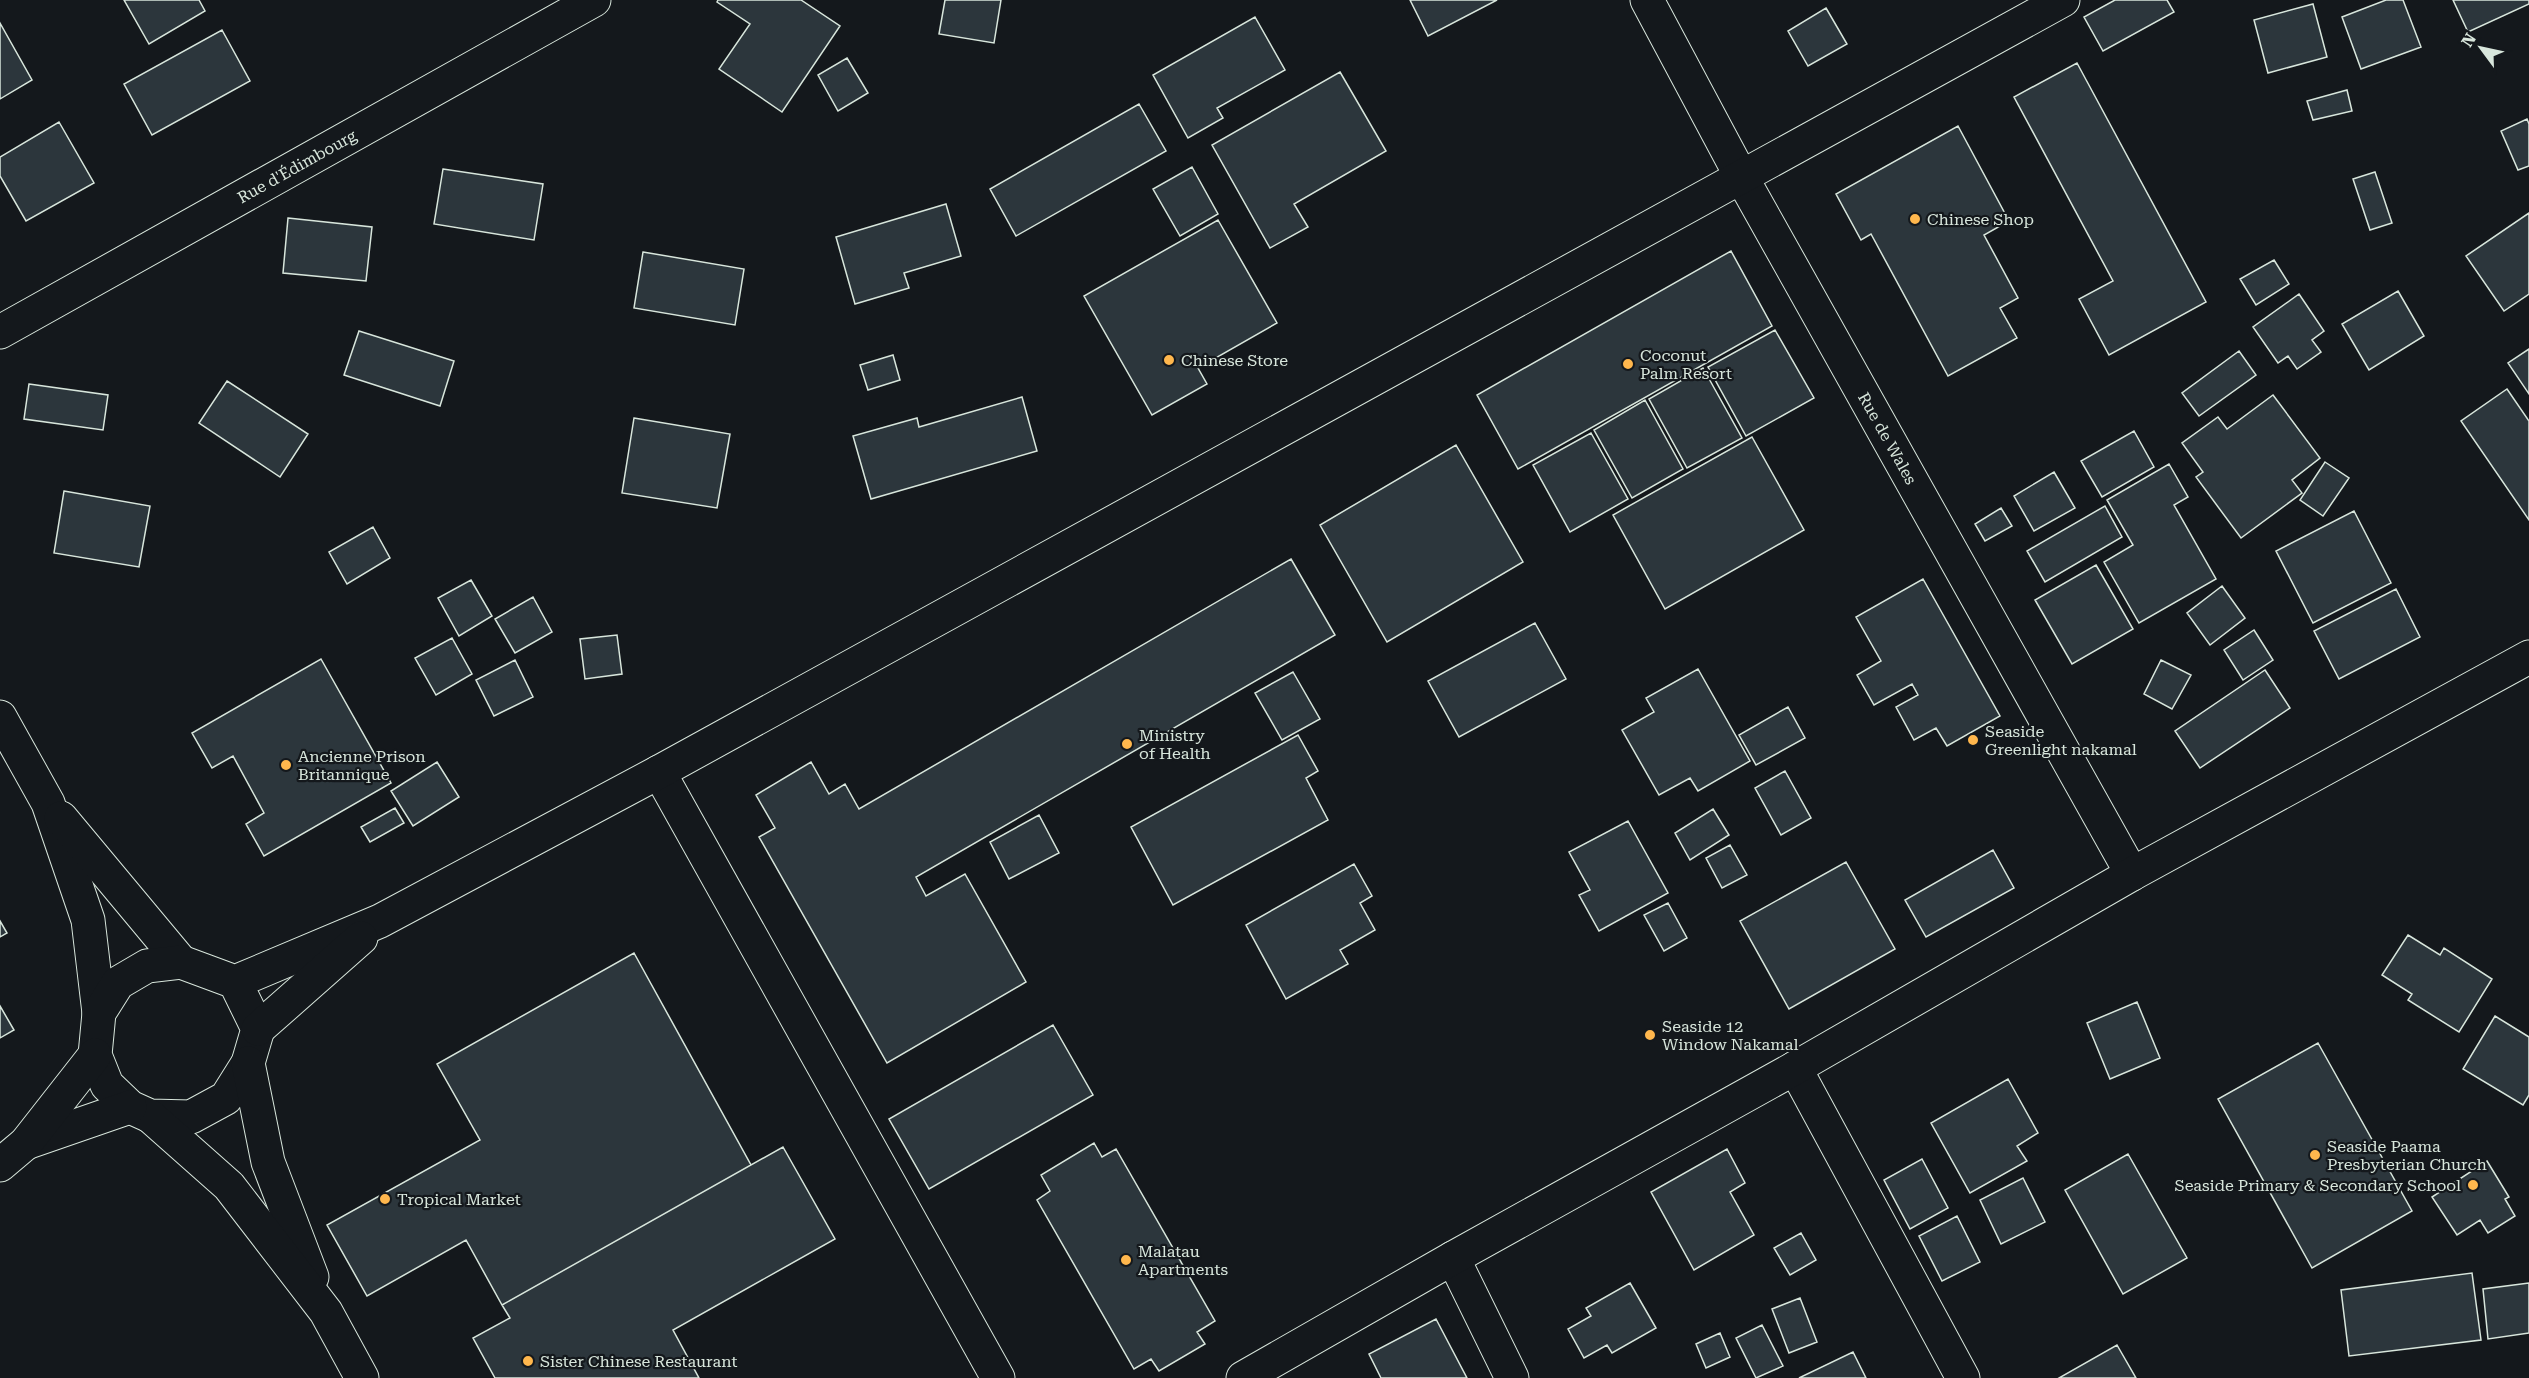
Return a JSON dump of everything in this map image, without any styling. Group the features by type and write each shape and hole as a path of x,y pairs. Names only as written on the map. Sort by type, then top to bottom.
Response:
{"street":[{"name":"Rue d'Édimbourg","path":"0,332 594,0"},
{"name":"Rue de Wales","path":"1647,0 1742,178 2132,874"},
{"path":"99,1013 118,984 147,966 181,962 235,982 380,921 659,772 2063,0"},
{"path":"1243,1378 1453,1258 1795,1068 2132,874 2529,657"},
{"path":"0,717 48,803 88,920 99,1013 95,1055 107,1085 229,1186 326,1312"},
{"path":"659,772 998,1378"},
{"path":"48,803 181,962"},
{"path":"26,1143 140,1112 190,1117 226,1098 248,1063 258,1029 380,921"},
{"path":"235,982 258,1029"},
{"path":"0,1165 26,1143 95,1055"},
{"path":"248,1063 268,1162 326,1312 362,1378"},
{"path":"1795,1068 1963,1378"},
{"path":"1453,1258 1512,1378"}],"building":[{"path":"124,0 199,0 205,11 149,44"},
{"path":"718,0 801,0 840,26 782,112 719,69 750,24 717,2"},
{"path":"945,0 1001,0 994,43 939,34"},
{"path":"1410,0 1497,0 1428,36"},
{"path":"2115,0 2167,0 2174,12 2103,51 2084,17"},
{"path":"2386,0 2403,0 2421,47 2361,69 2342,17"},
{"path":"2453,0 2529,0 2529,4 2468,32"},
{"path":"2313,4 2327,57 2268,73 2254,20"},
{"path":"1826,8 1847,44 1808,66 1788,31"},
{"path":"1255,17 1285,70 1217,108 1223,118 1188,138 1153,75"},
{"path":"0,23 32,80 0,99"},
{"path":"222,30 250,81 152,135 124,84"},
{"path":"847,58 868,93 838,111 818,75"},
{"path":"2077,63 2206,302 2109,355 2079,299 2113,281 2014,97"},
{"path":"1340,72 1386,151 1294,204 1308,227 1270,248 1212,145"},
{"path":"2347,90 2352,111 2313,120 2307,101"},
{"path":"1139,104 1166,151 1016,236 990,189"},
{"path":"2527,119 2529,166 2518,170 2501,131"},
{"path":"59,122 94,183 26,221 0,176 0,157"},
{"path":"1958,126 2009,221 1984,235 2018,298 2000,308 2017,338 1948,376 1871,234 1861,240 1836,194"},
{"path":"1192,167 1218,214 1180,236 1153,189"},
{"path":"443,169 543,184 534,240 434,224"},
{"path":"2375,172 2392,223 2370,230 2353,179"},
{"path":"946,204 961,256 904,273 909,288 855,304 836,237"},
{"path":"2529,213 2529,294 2504,311 2466,256"},
{"path":"288,218 372,227 366,281 283,273"},
{"path":"1218,220 1277,323 1198,368 1207,384 1152,415 1084,296"},
{"path":"1731,251 1772,326 1518,469 1477,395"},
{"path":"643,252 744,269 735,325 634,308"},
{"path":"2274,260 2289,284 2256,305 2240,279"},
{"path":"2398,291 2424,336 2369,370 2342,324"},
{"path":"2299,294 2324,331 2312,340 2321,352 2297,369 2288,356 2278,363 2253,327"},
{"path":"1775,330 1814,398 1746,436 1708,367"},
{"path":"359,331 454,361 440,406 344,375"},
{"path":"2529,349 2529,394 2508,363"},
{"path":"2239,351 2256,375 2199,416 2182,393"},
{"path":"893,355 900,380 868,390 860,365"},
{"path":"1703,368 1742,438 1687,468 1649,399"},
{"path":"227,381 308,434 280,477 199,423"},
{"path":"29,384 108,395 103,430 24,419"},
{"path":"2507,389 2529,421 2529,520 2461,421"},
{"path":"2273,395 2320,458 2292,480 2302,493 2241,538 2196,477 2203,472 2182,443 2218,417 2227,429"},
{"path":"1022,397 1037,451 871,499 853,436 917,418 919,427"},
{"path":"1645,400 1683,469 1632,498 1594,430"},
{"path":"634,418 730,434 717,508 622,493"},
{"path":"2134,431 2154,467 2102,497 2081,461"},
{"path":"1591,433 1628,499 1570,532 1533,465"},
{"path":"1752,437 1804,530 1665,609 1613,515"},
{"path":"1456,445 1523,562 1387,642 1320,525"},
{"path":"2325,462 2349,478 2323,516 2300,500"},
{"path":"2169,464 2188,497 2174,505 2216,579 2139,623 2104,562 2133,545 2107,500"},
{"path":"2054,472 2075,508 2034,531 2014,496"},
{"path":"64,491 150,506 139,567 54,553"},
{"path":"2105,506 2122,537 2045,582 2027,551"},
{"path":"2001,508 2012,526 1985,541 1975,524"},
{"path":"2354,511 2391,583 2313,623 2276,551"},
{"path":"373,527 390,558 347,584 329,552"},
{"path":"1291,559 1335,635 916,877 926,896 965,874 1026,982 887,1063 759,837 775,828 756,795 811,762 829,794 845,784 859,809"},
{"path":"2096,565 2133,629 2072,664 2035,600"},
{"path":"1923,579 2000,716 1947,746 1936,728 1914,740 1896,707 1918,695 1912,684 1874,705 1857,675 1881,661 1856,617"},
{"path":"471,580 492,616 459,636 438,598"},
{"path":"2222,586 2245,618 2210,645 2187,613"},
{"path":"2396,589 2420,637 2339,679 2314,631"},
{"path":"533,597 552,632 515,653 495,619"},
{"path":"1535,623 1566,679 1459,737 1428,681"},
{"path":"2254,630 2273,660 2243,680 2224,650"},
{"path":"617,635 622,674 585,679 580,639"},
{"path":"452,638 472,674 436,695 415,658"},
{"path":"321,659 391,783 264,856 246,824 264,813 233,756 212,768 192,733"},
{"path":"515,660 533,697 494,716 476,680"},
{"path":"2161,660 2191,675 2172,709 2144,694"},
{"path":"1698,669 1750,761 1698,791 1690,778 1659,795 1622,730 1654,712 1646,698"},
{"path":"2265,670 2290,708 2200,768 2175,731"},
{"path":"1293,672 1320,719 1282,740 1255,693"},
{"path":"1788,707 1805,738 1756,765 1739,735"},
{"path":"1298,735 1318,771 1306,778 1328,820 1173,905 1131,827"},
{"path":"437,762 459,797 413,826 391,791"},
{"path":"1785,771 1811,818 1781,835 1755,788"},
{"path":"395,808 404,823 370,842 361,827"},
{"path":"1713,809 1729,835 1690,860 1675,833"},
{"path":"1039,815 1059,853 1009,879 990,842"},
{"path":"1628,821 1668,893 1599,931 1579,895 1590,890 1569,852"},
{"path":"1730,845 1747,875 1722,888 1706,858"},
{"path":"1993,850 2014,888 1926,937 1905,900"},
{"path":"1846,862 1895,949 1789,1009 1740,921"},
{"path":"1354,864 1372,896 1360,903 1375,930 1340,950 1348,964 1286,999 1246,925"},
{"path":"1668,903 1687,938 1664,951 1644,915"},
{"path":"0,921 7,933 0,937"},
{"path":"2408,935 2440,955 2444,948 2492,979 2459,1032 2408,1000 2412,994 2382,975"},
{"path":"634,953 751,1165 502,1305 466,1240 367,1296 327,1225 480,1140 437,1064"},
{"path":"2137,1002 2160,1058 2110,1079 2087,1023"},
{"path":"0,1006 14,1030 0,1038"},
{"path":"2495,1016 2529,1037 2529,1095 2523,1105 2463,1069"},
{"path":"1053,1025 1093,1095 929,1189 889,1119"},
{"name":"Seaside Paama Presbyterian Church","path":"2318,1043 2412,1211 2312,1268 2218,1099"},
{"path":"2008,1079 2038,1133 2017,1146 2027,1161 1970,1193 1931,1123"},
{"name":"Malatau Apartments","path":"1094,1143 1102,1157 1116,1149 1215,1321 1197,1332 1205,1344 1159,1371 1151,1359 1134,1369 1037,1200 1050,1191 1041,1175"},
{"path":"783,1147 835,1239 673,1330 699,1378 495,1378 473,1338 510,1318 502,1305"},
{"path":"1727,1149 1745,1183 1730,1192 1754,1235 1694,1270 1651,1192"},
{"path":"2128,1154 2187,1258 2123,1294 2065,1190"},
{"path":"1922,1159 1948,1208 1910,1229 1884,1180"},
{"path":"2487,1161 2509,1197 2505,1199 2515,1216 2488,1233 2480,1220 2457,1235 2432,1197"},
{"path":"2023,1178 2045,1222 2001,1244 1980,1200"},
{"path":"1957,1216 1980,1262 1942,1281 1919,1236"},
{"path":"1801,1233 1816,1260 1790,1275 1774,1248"},
{"path":"2472,1273 2481,1340 2349,1356 2341,1290"},
{"path":"1630,1283 1656,1328 1612,1353 1607,1345 1584,1358 1568,1329 1591,1316 1586,1308"},
{"path":"2529,1283 2529,1333 2488,1339 2483,1289"},
{"path":"1800,1298 1817,1342 1789,1353 1772,1309"},
{"path":"1436,1319 1467,1378 1381,1378 1369,1354"},
{"path":"1762,1325 1783,1366 1756,1378 1736,1338"},
{"path":"1720,1333 1730,1357 1706,1368 1696,1344"},
{"path":"2117,1345 2136,1378 2059,1378"},
{"path":"1853,1352 1866,1378 1799,1378"}],"place":[{"name":"Chinese Shop","path":"1915,219"},
{"name":"Chinese Store","path":"1169,360"},
{"name":"Coconut Palm Resort","path":"1628,364"},
{"name":"Seaside Greenlight nakamal","path":"1973,740"},
{"name":"Ministry of Health","path":"1127,744"},
{"name":"Ancienne Prison Britannique","path":"286,765"},
{"name":"Seaside 12 Window Nakamal","path":"1650,1035"},
{"name":"Seaside Paama Presbyterian Church","path":"2315,1155"},
{"name":"Seaside Primary & Secondary School","path":"2473,1185"},
{"name":"Tropical Market","path":"385,1199"},
{"name":"Malatau Apartments","path":"1126,1260"},
{"name":"Sister Chinese Restaurant","path":"528,1361"}]}
